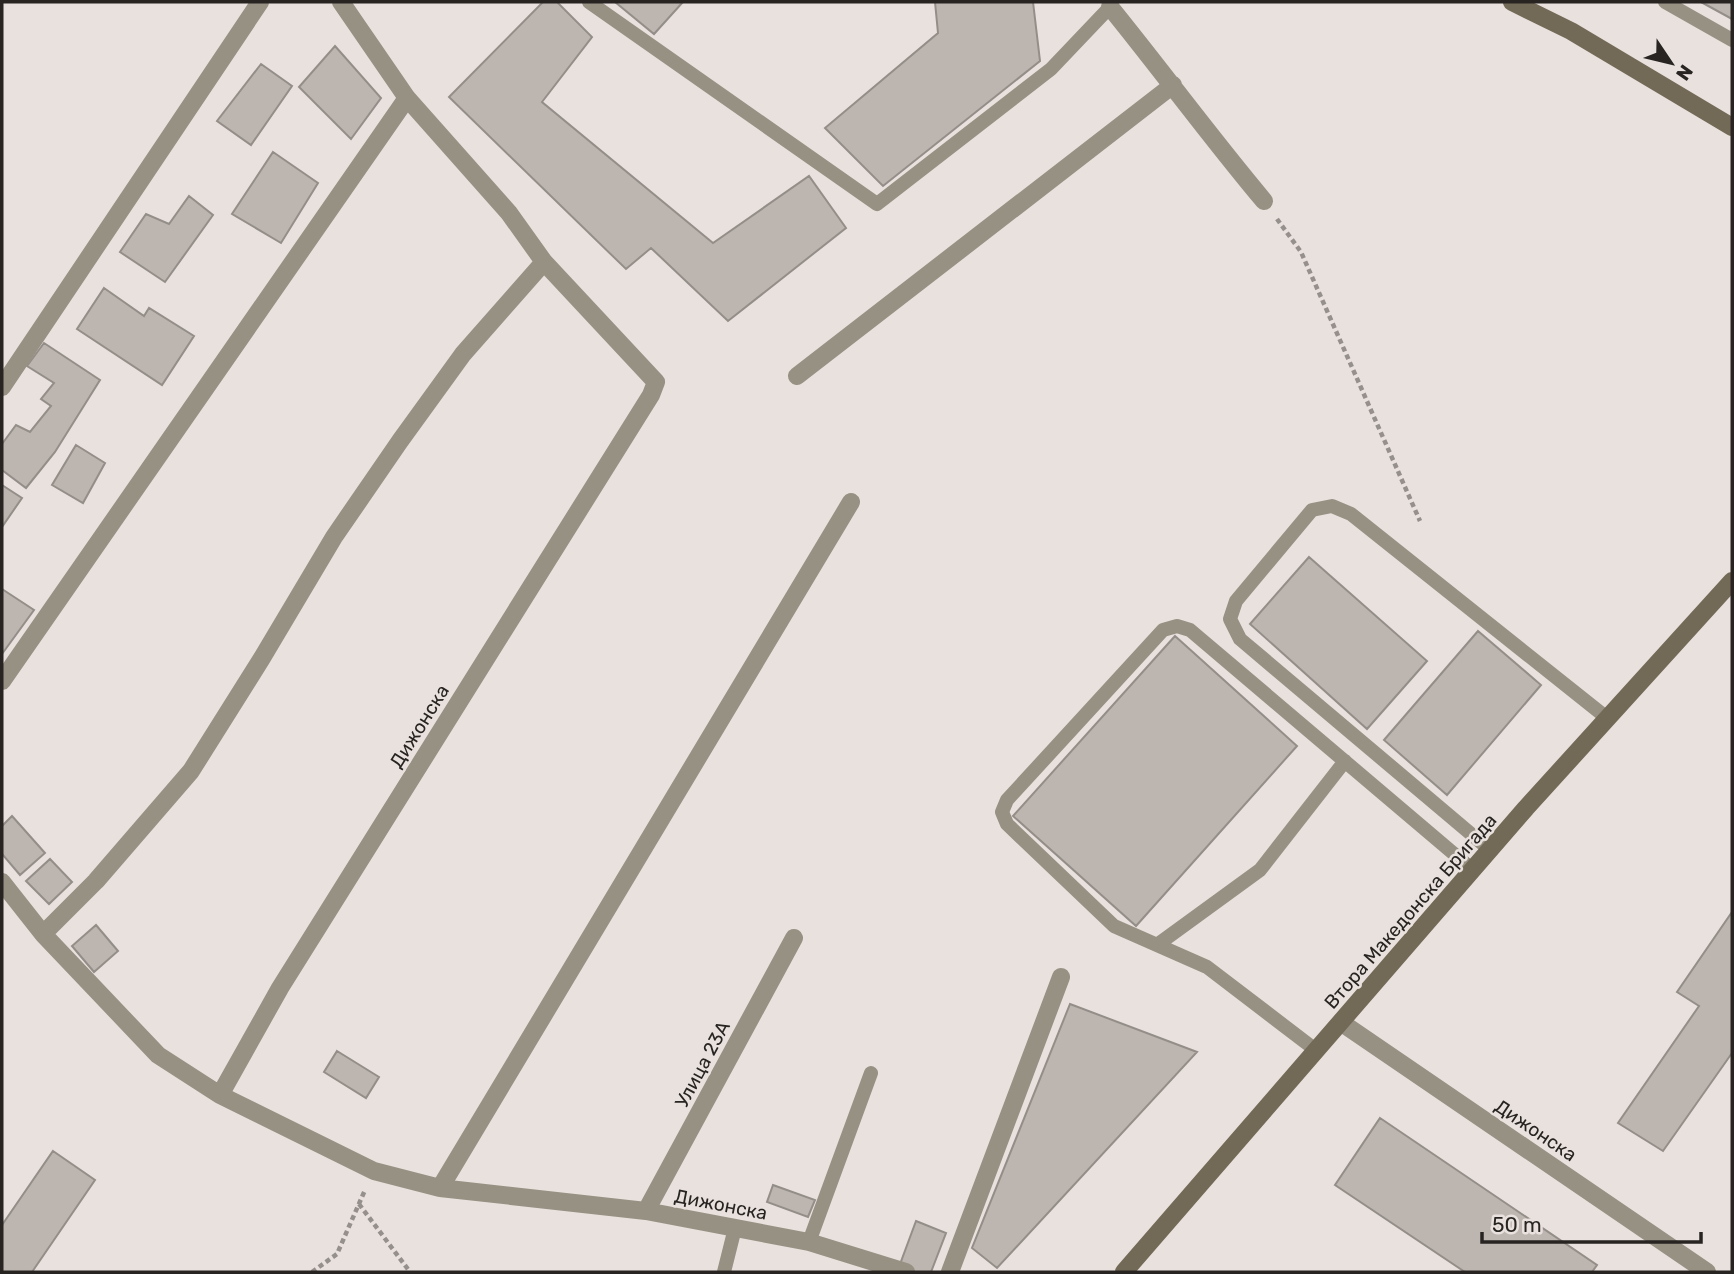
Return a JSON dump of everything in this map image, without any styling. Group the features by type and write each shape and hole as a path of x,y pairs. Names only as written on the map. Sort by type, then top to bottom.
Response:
{"street":[{"path":"2,387 260,2"},
{"path":"43,934 96,881 191,771 334,537 400,441 463,354 544,262 509,213 407,98 341,2"},
{"path":"1512,2 1571,31 1732,127"},
{"path":"1111,4 1214,141 1264,201"},
{"path":"797,376 1173,85"},
{"path":"2,681 407,98"},
{"name":"Дижонска","path":"220,1095 280,988 651,395 656,382 544,262"},
{"path":"440,1188 850,502"},
{"name":"Втора Македонска Бригада","path":"1125,1272 1490,850 1732,581"},
{"name":"Дижонска","path":"2,883 43,934 158,1055 220,1095 374,1171 440,1188 646,1211 809,1242 906,1272"},
{"name":"Улица 23А","path":"646,1211 794,938"},
{"path":"950,1272 1061,977"},
{"name":"Дижонска","path":"1342,1023 1707,1272"}],"lane":[{"path":"589,2 877,204 1051,68 1111,4"},
{"path":"1665,2 1732,40"},
{"path":"1490,850 1240,639 1230,619 1236,601 1312,510 1332,506 1351,514 1608,718"},
{"path":"1317,1051 1207,967 1114,926 1007,824 1002,812 1007,800 1163,631 1177,626 1190,630 1473,870"},
{"path":"1157,944 1260,870 1345,761"},
{"path":"809,1242 871,1073"},
{"path":"724,1272 735,1228"}],"path":[{"path":"1264,201 1301,252 1420,521"},
{"path":"312,1272 337,1254 374,1171"},
{"path":"359,1203 410,1272"}],"building":[{"path":"543,2 557,2 592,37 542,102 713,243 809,176 846,228 728,321 651,248 626,269 449,97"},
{"path":"615,2 683,2 654,34"},
{"path":"935,2 1033,2 1040,61 883,186 825,128 938,33"},
{"path":"1701,2 1732,2 1732,19"},
{"path":"335,46 381,98 351,139 299,87"},
{"path":"261,64 292,86 251,145 217,121"},
{"path":"273,152 318,183 281,243 232,214"},
{"path":"189,196 213,215 165,282 120,252 146,214 169,224"},
{"path":"104,288 144,316 149,308 194,336 162,385 77,329"},
{"path":"44,343 100,380 55,452 26,488 2,470 2,444 16,425 30,432 51,406 41,399 54,383 27,366"},
{"path":"76,445 105,463 83,503 52,485"},
{"path":"2,485 22,498 2,527"},
{"path":"1309,557 1427,661 1367,729 1250,624"},
{"path":"2,589 34,610 2,654"},
{"path":"1478,631 1541,685 1447,795 1384,740"},
{"path":"1175,636 1297,746 1136,926 1013,816"},
{"path":"12,816 45,853 20,875 2,854 2,826"},
{"path":"50,859 72,882 49,904 26,881"},
{"path":"1732,912 1732,1053 1663,1151 1618,1123 1699,1006 1677,992"},
{"path":"96,925 118,951 94,972 72,946"},
{"path":"1070,1004 1197,1052 997,1268 972,1248"},
{"path":"337,1051 379,1077 366,1098 324,1072"},
{"path":"1380,1118 1597,1265 1592,1272 1465,1272 1335,1185"},
{"path":"53,1151 95,1180 32,1272 2,1272 2,1225"},
{"path":"773,1185 815,1200 808,1217 767,1202"},
{"path":"916,1221 946,1233 931,1272 914,1272 899,1267"}]}
